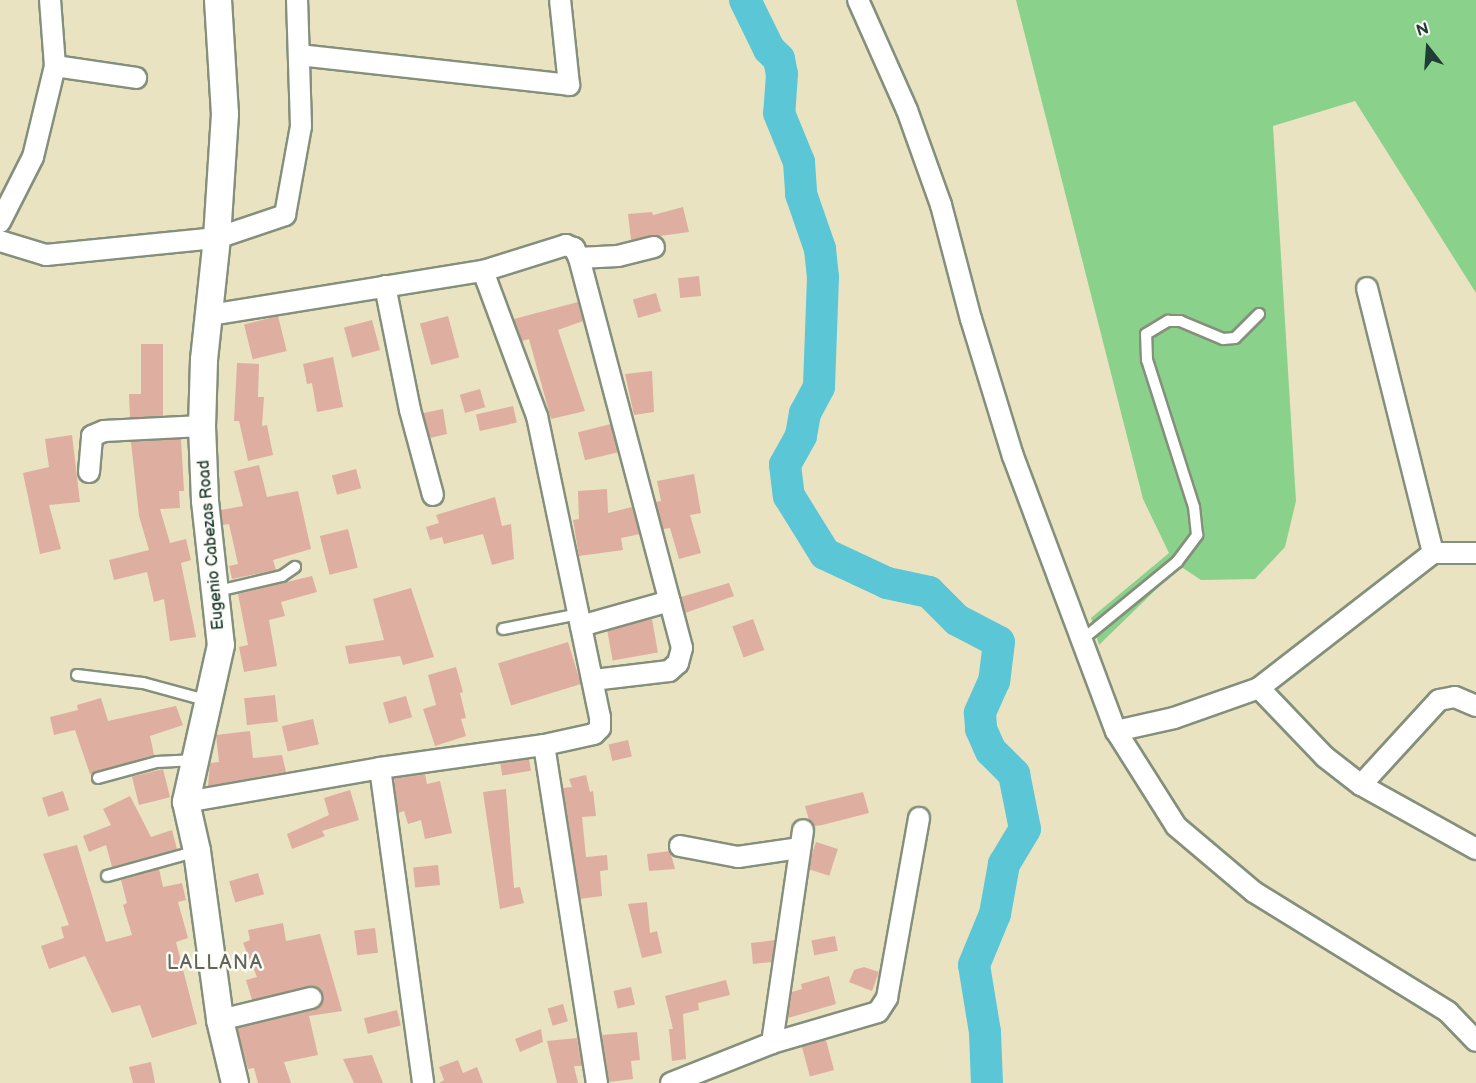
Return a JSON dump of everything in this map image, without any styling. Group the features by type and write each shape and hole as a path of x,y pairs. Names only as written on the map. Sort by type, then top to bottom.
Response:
{"street":[{"path":"0,222 33,157 56,66 50,0"},
{"name":"Eugenio Cabezas Road","path":"218,0 225,114 218,238 204,360 202,426 206,501 218,591 221,645 186,802 197,850 220,1020 235,1083"},
{"path":"0,241 46,255 218,238 285,215 301,126 297,0"},
{"path":"299,55 569,85 560,0"},
{"path":"858,0 907,110 942,205 970,319 1013,456 1116,731 1176,826 1254,892 1448,1012 1476,1041"},
{"path":"56,66 136,78"},
{"path":"210,315 483,271 566,245 574,248 579,258 682,648 674,668 593,680"},
{"path":"579,258 618,256 654,247"},
{"path":"186,802 380,768 544,745 598,731 600,717 593,680 537,416 483,271"},
{"path":"385,286 410,410 433,495"},
{"path":"1367,288 1433,553"},
{"path":"88,472 92,436 104,431 202,426"},
{"path":"1116,731 1174,718 1259,688 1433,553 1476,553"},
{"path":"580,620 670,601"},
{"path":"1259,688 1326,757 1361,785 1476,849"},
{"path":"1361,785 1439,700 1455,696 1476,706"},
{"path":"544,745 597,1083"},
{"path":"380,768 423,1083"},
{"path":"671,1083 772,1043 878,1012 887,998 919,818"},
{"path":"680,846 738,857 802,839 772,1043"},
{"path":"220,1020 311,998"}],"lane":[{"path":"1083,639 1182,558 1197,535 1194,507 1147,360 1146,334 1168,321 1180,321 1223,339 1235,338 1259,314"},
{"path":"218,591 282,576 295,567"},
{"path":"503,629 580,620"},
{"path":"77,675 143,683 210,701"},
{"path":"98,778 157,762 196,760"},
{"path":"107,876 197,850"}],"green space":[{"path":"1016,0 1476,0 1476,293 1355,101 1273,126 1296,501 1285,547 1255,579 1201,580 1180,566 1099,645 1091,618 1169,553 1143,499"}],"building":[{"path":"683,207 689,232 631,240 628,214 652,212 653,215"},
{"path":"699,276 701,296 680,298 678,278"},
{"path":"656,293 661,311 638,318 633,300"},
{"path":"578,302 583,321 558,330 585,411 551,419 529,339 522,341 514,319"},
{"path":"278,316 287,351 253,359 244,324"},
{"path":"448,316 459,358 431,365 420,324"},
{"path":"372,320 380,350 352,357 344,328"},
{"path":"141,344 163,344 163,416 130,418 129,394 141,394"},
{"path":"333,357 343,407 317,412 312,383 307,384 303,364"},
{"path":"237,363 259,364 258,397 264,397 262,426 267,425 273,455 248,461 239,421 234,421"},
{"path":"652,371 654,412 634,415 625,374"},
{"path":"480,389 485,407 465,413 460,395"},
{"path":"513,406 517,423 480,431 476,415"},
{"path":"443,409 447,434 430,438 423,413"},
{"path":"611,424 618,452 585,460 578,432"},
{"path":"72,435 80,502 49,505 61,549 40,554 23,473 49,467 45,439"},
{"path":"181,439 184,491 179,491 180,508 160,509 170,543 186,539 191,560 181,563 196,637 170,641 164,599 154,602 147,572 114,580 109,560 149,550 139,516 131,442"},
{"path":"259,465 267,497 298,491 311,549 273,560 276,570 232,579 229,566 238,564 229,524 223,525 221,510 243,506 234,471"},
{"path":"356,469 361,488 337,495 332,475"},
{"path":"694,474 701,513 690,515 701,553 679,559 670,528 663,529 656,502 661,501 657,481"},
{"path":"607,489 608,513 632,507 640,534 621,538 623,550 579,556 573,520 579,519 578,491"},
{"path":"495,497 502,526 511,524 514,559 492,565 483,534 444,544 442,537 430,540 426,527 439,523 436,515"},
{"path":"348,529 358,568 330,575 320,536"},
{"path":"312,576 317,592 281,602 285,616 269,620 277,666 244,672 239,647 248,645 238,594"},
{"path":"729,583 734,596 685,613 681,597"},
{"path":"411,588 434,657 403,665 400,656 349,664 345,646 384,640 373,599"},
{"path":"652,619 658,652 613,660 607,627"},
{"path":"753,619 764,650 744,658 732,627"},
{"path":"568,642 581,684 511,705 498,663"},
{"path":"456,667 463,692 460,693 466,718 461,719 466,736 435,746 423,709 436,705 428,675"},
{"path":"275,695 278,722 247,725 244,698"},
{"path":"406,696 412,717 389,724 383,703"},
{"path":"101,698 108,721 176,706 183,725 150,736 154,755 90,774 75,730 54,735 50,717 78,710 77,705"},
{"path":"313,719 319,744 288,752 282,726"},
{"path":"250,731 253,758 282,755 286,772 208,786 210,763 219,762 216,735"},
{"path":"628,740 632,757 612,761 609,744"},
{"path":"529,759 531,771 502,775 500,764"},
{"path":"163,769 170,797 139,805 132,777"},
{"path":"425,774 427,784 440,781 452,833 425,839 421,820 408,824 404,811 398,813 394,778"},
{"path":"586,775 590,792 593,791 596,816 582,817 586,857 607,855 608,870 600,871 602,896 580,899 563,788 572,787 569,779"},
{"path":"506,789 514,888 520,887 524,903 500,909 483,792"},
{"path":"350,790 359,820 322,831 325,836 292,849 287,834 329,815 324,798"},
{"path":"63,791 69,810 48,817 42,798"},
{"path":"863,792 869,813 814,826 809,820 805,806"},
{"path":"130,796 151,837 172,830 177,849 112,867 106,845 89,852 83,836 111,825 103,809"},
{"path":"816,842 838,849 829,876 807,869"},
{"path":"77,845 106,942 132,935 123,905 127,903 121,880 159,869 163,887 182,883 186,900 178,902 188,938 176,942 197,1024 152,1038 140,1005 112,1013 85,956 49,969 41,946 64,938 61,927 69,925 43,854"},
{"path":"670,851 675,869 649,871 647,854"},
{"path":"438,865 440,885 415,888 413,868"},
{"path":"258,873 264,894 235,902 229,881"},
{"path":"647,902 650,933 657,931 662,953 642,958 628,904"},
{"path":"283,923 286,941 320,934 342,1011 309,1016 318,1055 284,1062 291,1083 258,1083 254,1068 248,1069 237,1028 314,1010 323,1001 320,990 309,986 252,1000 246,980 257,977 243,943 250,940 248,930"},
{"path":"375,928 378,953 357,955 354,931"},
{"path":"835,936 838,951 814,955 811,941"},
{"path":"775,940 772,962 753,964 751,943"},
{"path":"864,967 879,972 872,991 849,982 854,970"},
{"path":"829,976 836,1004 788,1018 792,992 802,989 801,984"},
{"path":"726,980 730,995 698,1003 699,1010 683,1014 686,1059 672,1061 669,1029 673,1029 665,996"},
{"path":"631,987 635,1005 618,1009 613,991"},
{"path":"563,1004 568,1021 553,1026 548,1008"},
{"path":"397,1010 401,1026 368,1034 364,1018"},
{"path":"541,1029 543,1042 520,1052 515,1039"},
{"path":"637,1032 640,1060 631,1061 633,1079 609,1082 602,1035"},
{"path":"577,1038 582,1066 574,1066 578,1083 557,1083 547,1041"},
{"path":"826,1040 834,1070 810,1076 802,1046"},
{"path":"372,1055 383,1083 354,1083 343,1059"},
{"path":"458,1060 463,1073 477,1067 483,1083 439,1083 444,1080 439,1067"},
{"path":"151,1062 155,1083 133,1083 129,1067"}],"waterway":[{"path":"745,0 769,49 779,59 782,74 779,113 799,162 801,194 820,249 823,277 819,387 805,413 801,436 785,465 789,496 825,554 887,583 929,592 957,620 999,642 994,681 980,713 981,729 991,751 1014,774 1025,829 1004,864 995,914 974,965 985,1032 987,1083"}],"district":[{"name":"LALLANA","path":"215,963"}]}
